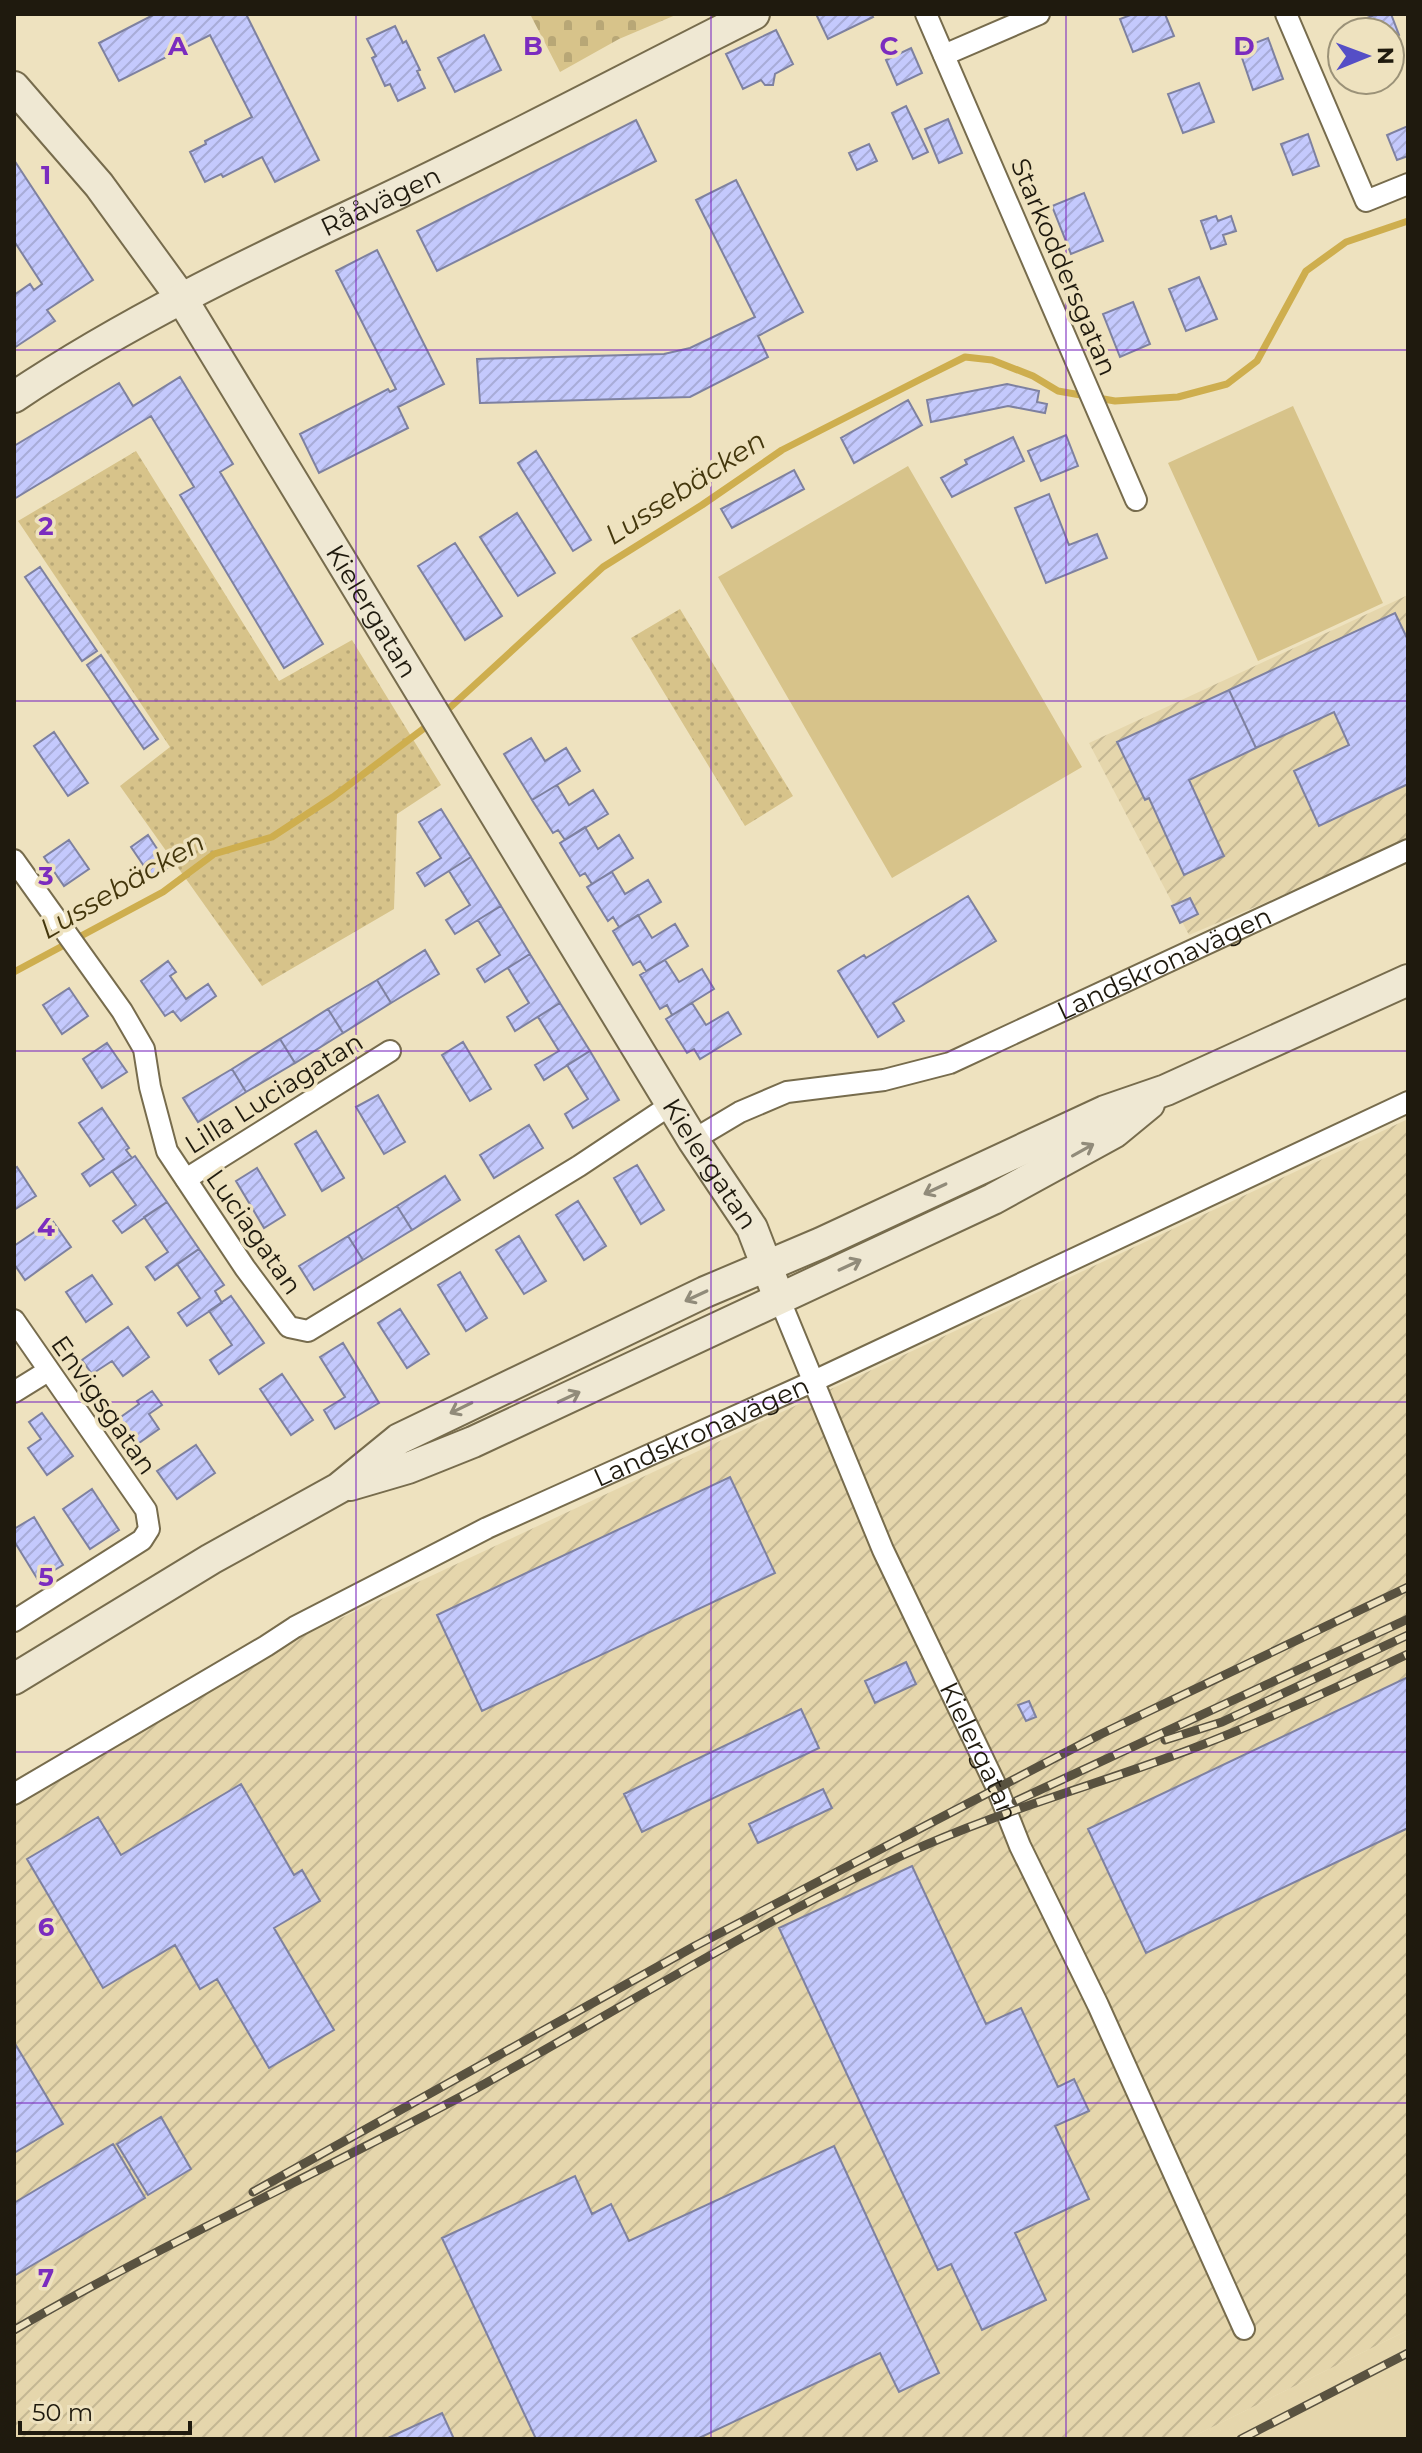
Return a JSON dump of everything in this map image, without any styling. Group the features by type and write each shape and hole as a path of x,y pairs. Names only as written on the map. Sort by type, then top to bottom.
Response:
{"main road":[{"name":"Rååvägen","path":"14,397 73,357 182,299 754,14"},
{"name":"Kielergatan","path":"14,87 99,185 182,299 693,1140 752,1228 779,1298"},
{"path":"14,1679 211,1559 339,1488 399,1439 589,1345 1105,1111 1166,1090 1408,980"},
{"path":"339,1488 408,1468 473,1442 993,1199 1115,1132 1166,1090"}],"street":[{"name":"Starkoddersgatan","path":"926,14 1136,500"},
{"path":"944,55 1039,14"},
{"path":"1286,14 1366,201 1408,184"},
{"name":"Landskronavägen","path":"693,1140 740,1112 787,1092 884,1080 950,1063 1408,850"},
{"name":"Luciagatan","path":"14,860 122,1011 144,1049 150,1087 167,1151 245,1268 289,1327 308,1331 579,1166 672,1104"},
{"name":"Lilla Luciagatan","path":"186,1179 390,1051"},
{"name":"Landskronavägen","path":"14,1794 295,1627 487,1528 814,1381 1408,1102"},
{"name":"Kielergatan","path":"779,1298 883,1550 997,1788 1020,1846 1098,2005 1244,2329"},
{"name":"Envigsgatan","path":"14,1320 146,1510 149,1522 142,1540 14,1621"},
{"path":"14,1392 48,1371"}],"shaded area":[{"path":"1408,595 1408,842 1189,935 1089,743"},
{"path":"1408,1119 1408,2330 1188,2439 14,2439 14,1780 108,1727"},
{"path":"1408,2330 1408,2439 1188,2439"}],"green space":[{"path":"530,14 678,14 619,39 560,72"},
{"path":"1293,406 1383,603 1258,661 1168,463"},
{"path":"136,451 279,681 352,640 441,785 397,814 394,909 262,986 120,786 170,747 18,521"},
{"path":"908,466 1082,767 892,878 718,577"},
{"path":"680,609 793,796 745,826 631,638"}],"building":[{"path":"155,14 246,14 319,160 275,182 262,157 223,177 221,174 205,182 190,152 252,117 210,35 119,81 99,43"},
{"path":"816,14 871,14 873,17 828,39"},
{"path":"1133,14 1165,14 1174,36 1133,52 1120,19"},
{"path":"395,26 403,43 406,41 425,88 398,101 390,84 385,86 367,39"},
{"path":"776,30 793,64 775,74 773,85 765,85 761,80 743,89 726,54"},
{"path":"484,35 501,70 455,92 438,58"},
{"path":"1268,38 1283,79 1253,90 1239,49"},
{"path":"911,48 922,73 897,85 886,60"},
{"path":"1199,83 1214,122 1183,133 1168,94"},
{"path":"906,106 928,152 913,159 892,113"},
{"path":"948,119 962,153 939,163 925,129"},
{"path":"636,120 656,161 437,271 417,231"},
{"path":"1408,126 1408,156 1397,160 1387,135"},
{"path":"1308,134 1319,166 1293,175 1281,144"},
{"path":"869,144 877,161 857,170 849,153"},
{"path":"14,160 93,280 47,310 55,321 14,348 14,295 30,284 34,290 42,284 14,241"},
{"path":"736,180 803,312 758,336 768,357 690,397 480,403 477,359 664,354 690,348 755,317 696,200"},
{"path":"1084,193 1103,241 1071,254 1052,206"},
{"path":"1216,216 1218,221 1231,216 1236,231 1223,235 1226,244 1211,249 1201,221"},
{"path":"377,250 444,384 398,407 408,428 319,473 300,434 388,389 390,392 396,389 336,271"},
{"path":"1199,277 1217,319 1186,331 1169,289"},
{"path":"1133,302 1150,344 1120,357 1103,314"},
{"path":"180,377 233,464 220,472 323,644 284,668 180,495 194,487 151,416 14,499 14,446 119,383 133,406"},
{"path":"1007,384 1039,391 1037,402 1047,404 1045,413 1008,406 931,422 927,400"},
{"path":"908,400 922,425 854,463 841,438"},
{"path":"1066,435 1078,466 1041,481 1028,451"},
{"path":"1013,437 1024,461 952,497 941,478 967,464 965,460"},
{"path":"536,451 591,540 573,551 518,463"},
{"path":"794,470 804,489 732,528 721,509"},
{"path":"1049,494 1069,545 1097,534 1107,558 1046,583 1015,508"},
{"path":"517,513 555,573 518,596 480,537"},
{"path":"455,543 502,616 465,640 418,566"},
{"path":"40,567 97,651 82,661 25,577"},
{"path":"1395,613 1408,640 1408,784 1319,826 1294,771 1349,745 1334,712 1256,748 1229,690"},
{"path":"101,655 158,739 144,749 87,665"},
{"path":"1229,690 1256,748 1189,780 1224,856 1184,875 1149,798 1145,800 1117,742"},
{"path":"54,732 88,783 68,796 34,746"},
{"path":"531,738 545,761 566,748 580,771 532,800 504,754"},
{"path":"557,785 569,805 593,790 608,814 565,840 558,830 553,833 532,800"},
{"path":"441,809 471,857 425,886 417,873 441,858 419,822"},
{"path":"585,827 598,849 619,835 633,858 592,884 585,873 580,876 560,843"},
{"path":"148,835 169,867 152,878 131,847"},
{"path":"69,840 89,869 64,886 44,857"},
{"path":"471,857 501,906 455,934 446,920 470,905 449,871"},
{"path":"612,872 625,894 648,880 661,902 619,927 613,917 608,921 587,887"},
{"path":"968,896 996,941 893,1003 904,1021 878,1037 838,971 864,955 866,958"},
{"path":"1190,898 1198,914 1180,923 1172,906"},
{"path":"501,906 530,954 485,982 477,969 500,955 478,920"},
{"path":"638,915 652,938 675,924 688,946 646,971 640,961 633,965 613,931"},
{"path":"425,950 439,974 391,1003 377,980"},
{"path":"530,954 560,1003 515,1031 507,1017 529,1003 508,968"},
{"path":"665,960 679,982 702,969 714,989 672,1015 667,1005 660,1009 640,975"},
{"path":"168,961 176,972 170,976 186,999 208,984 216,996 181,1021 173,1011 165,1016 141,981"},
{"path":"377,980 391,1003 343,1033 328,1009"},
{"path":"69,988 88,1016 62,1034 43,1005"},
{"path":"560,1003 590,1051 544,1080 535,1065 559,1051 538,1017"},
{"path":"692,1003 706,1025 728,1012 741,1034 700,1059 694,1049 687,1053 666,1019"},
{"path":"328,1009 343,1033 295,1063 280,1039"},
{"path":"280,1039 295,1063 246,1092 232,1069"},
{"path":"463,1042 491,1089 470,1101 442,1055"},
{"path":"107,1043 127,1072 102,1088 83,1059"},
{"path":"590,1051 619,1100 573,1128 565,1114 588,1099 567,1065"},
{"path":"232,1069 246,1092 198,1122 183,1098"},
{"path":"378,1095 405,1142 384,1154 356,1107"},
{"path":"102,1108 129,1148 126,1150 132,1158 90,1186 82,1174 104,1159 79,1123"},
{"path":"529,1125 543,1148 494,1178 480,1155"},
{"path":"316,1131 344,1178 322,1191 295,1144"},
{"path":"135,1156 167,1202 122,1233 113,1221 136,1205 112,1171"},
{"path":"637,1165 664,1210 641,1224 614,1178"},
{"path":"17,1167 36,1196 14,1210 14,1169"},
{"path":"257,1168 285,1215 264,1228 236,1181"},
{"path":"445,1176 460,1200 412,1230 397,1206"},
{"path":"578,1201 606,1246 584,1260 556,1215"},
{"path":"167,1202 199,1249 155,1280 146,1267 168,1252 144,1217"},
{"path":"397,1206 412,1230 363,1260 348,1236"},
{"path":"52,1220 71,1247 25,1280 14,1264 14,1246"},
{"path":"348,1236 363,1260 314,1290 299,1266"},
{"path":"519,1236 546,1281 524,1294 496,1250"},
{"path":"199,1249 224,1285 215,1291 222,1303 187,1326 178,1313 200,1298 177,1264"},
{"path":"460,1272 487,1318 466,1331 438,1285"},
{"path":"92,1275 112,1304 86,1322 66,1292"},
{"path":"231,1296 264,1343 219,1374 210,1360 232,1345 209,1311"},
{"path":"400,1309 429,1354 407,1368 378,1323"},
{"path":"128,1327 149,1357 123,1376 112,1361 92,1374 82,1360"},
{"path":"343,1343 379,1403 335,1429 324,1410 345,1397 320,1357"},
{"path":"282,1374 313,1420 291,1435 260,1389"},
{"path":"152,1391 162,1405 149,1414 159,1429 136,1445 118,1419"},
{"path":"42,1413 73,1456 47,1475 28,1448 41,1439 29,1422"},
{"path":"196,1445 215,1473 177,1499 157,1471"},
{"path":"730,1477 775,1573 482,1711 437,1615"},
{"path":"92,1489 119,1530 90,1549 63,1509"},
{"path":"34,1517 63,1565 38,1580 14,1541 14,1529"},
{"path":"906,1662 916,1684 875,1703 865,1681"},
{"path":"1408,1677 1408,1828 1146,1953 1088,1829"},
{"path":"1029,1701 1036,1717 1026,1721 1018,1705"},
{"path":"801,1709 819,1748 642,1832 624,1794"},
{"path":"241,1784 294,1875 302,1870 320,1901 274,1928 334,2030 269,2068 217,1979 200,1989 175,1945 103,1988 27,1859 98,1817 121,1855"},
{"path":"823,1789 832,1808 758,1843 749,1824"},
{"path":"912,1866 986,2024 1021,2008 1058,2087 1074,2079 1089,2111 1055,2126 1089,2199 1015,2233 1046,2300 982,2330 951,2264 938,2270 779,1928"},
{"path":"14,2042 63,2124 14,2153"},
{"path":"161,2117 191,2169 148,2195 117,2144"},
{"path":"113,2144 145,2198 14,2276 14,2203"},
{"path":"834,2146 939,2373 899,2392 880,2353 697,2439 536,2439 442,2238 575,2176 592,2214 611,2204 629,2241"},
{"path":"442,2413 454,2439 386,2439"}],"waterway":[{"name":"Lussebäcken","path":"444,713 603,567 782,450 921,379 965,357 992,360 1033,376 1058,391 1115,401 1178,397 1227,384 1257,361 1306,271 1346,242 1408,221"},
{"name":"Lussebäcken","path":"14,972 163,892 214,854 272,837 333,797 431,723"}],"railway":[{"path":"253,2192 695,1946 1099,1735 1408,1587"},
{"path":"1016,1801 1408,1619"},
{"path":"1165,1740 1222,1722 1408,1635"},
{"path":"14,2330 129,2267 477,2088 847,1882 973,1826 1221,1737 1408,1654"},
{"path":"1241,2439 1408,2353"}]}
